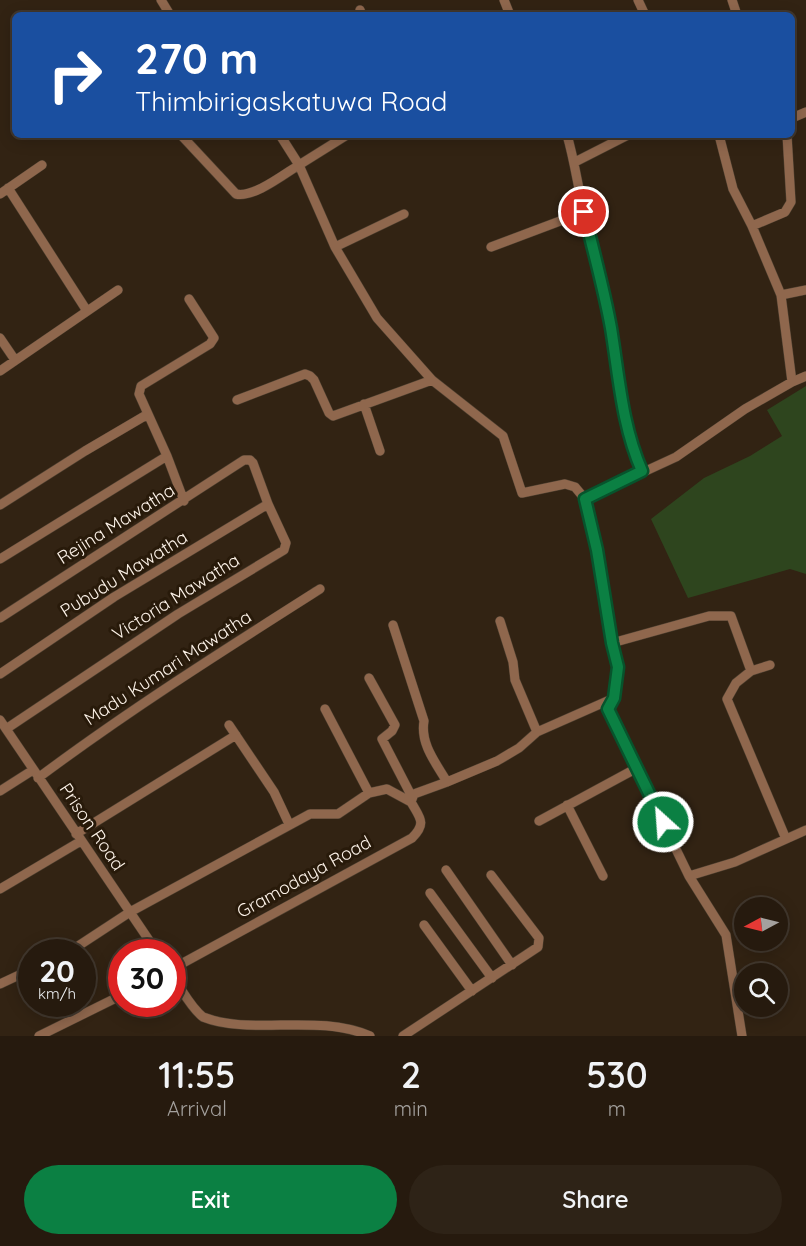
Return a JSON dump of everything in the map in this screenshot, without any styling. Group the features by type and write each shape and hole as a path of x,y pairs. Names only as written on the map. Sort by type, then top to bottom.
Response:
{"street":[{"path":"184,138 236,194 243,195 267,185 342,138"},
{"path":"282,138 299,165 335,247 377,318 432,380 503,436 522,493 565,484 575,488 585,499 597,550 618,667 614,698 608,709 690,876 726,935 742,1036"},
{"path":"568,138 610,328 621,404 635,456 642,471"},
{"path":"575,162 622,138"},
{"path":"720,138 733,189 752,226 781,295 792,382"},
{"path":"752,226 785,212 791,202 787,138"},
{"path":"42,165 4,191 87,311"},
{"path":"491,247 584,212"},
{"path":"335,247 404,214"},
{"path":"0,371 118,290"},
{"path":"781,295 806,290"},
{"path":"184,501 139,394 141,386 210,344 214,338 189,299"},
{"path":"0,338 15,360"},
{"path":"237,400 305,374 314,380 329,413 333,416 432,380"},
{"path":"585,499 676,457 745,409 806,376"},
{"path":"363,404 380,450"},
{"path":"0,505 85,450 147,414"},
{"path":"0,559 167,456"},
{"name":"Rejina Mawatha","path":"0,618 184,501 244,460 250,460"},
{"name":"Victoria Mawatha","path":"3,725 177,614 284,550 286,543 268,504 254,463 250,460"},
{"name":"Pubudu Mawatha","path":"0,674 114,597 268,504"},
{"name":"Madu Kumari Mawatha","path":"0,791 35,774 178,679 320,590"},
{"path":"612,643 709,616 731,616 751,671"},
{"path":"500,621 513,662 515,680 537,732"},
{"path":"393,625 424,721 422,731 425,743 447,782"},
{"path":"770,665 751,671 736,683 728,699 786,839"},
{"name":"Gramodaya Road","path":"186,961 412,838 420,830 421,820 382,739 392,731 394,724 369,678"},
{"path":"89,939 130,912 310,813 338,814 369,793 387,789 411,799 414,794 497,761 519,748 537,732 614,698"},
{"path":"325,709 369,793"},
{"name":"Prison Road","path":"3,725 148,939"},
{"path":"229,725 274,792 289,824"},
{"path":"0,889 236,735"},
{"path":"539,821 637,768"},
{"path":"567,806 603,876"},
{"path":"690,876 735,862 806,830"},
{"path":"446,870 512,965"},
{"path":"403,1036 538,947 540,938 491,875"},
{"path":"430,893 492,978"},
{"path":"424,925 472,991"},
{"path":"0,984 18,976"},
{"path":"186,995 202,1017 225,1029 246,1034 268,1035 317,1028 370,1036"},
{"path":"39,1036 108,1001"}],"green space":[{"path":"806,386 806,574 790,569 688,598 651,519 704,478 750,456 782,436 767,410"}],"route":[{"path":"584,212 610,328 621,404 635,456 642,471 585,499 597,550 618,667 614,698 608,709 663,822"}]}
